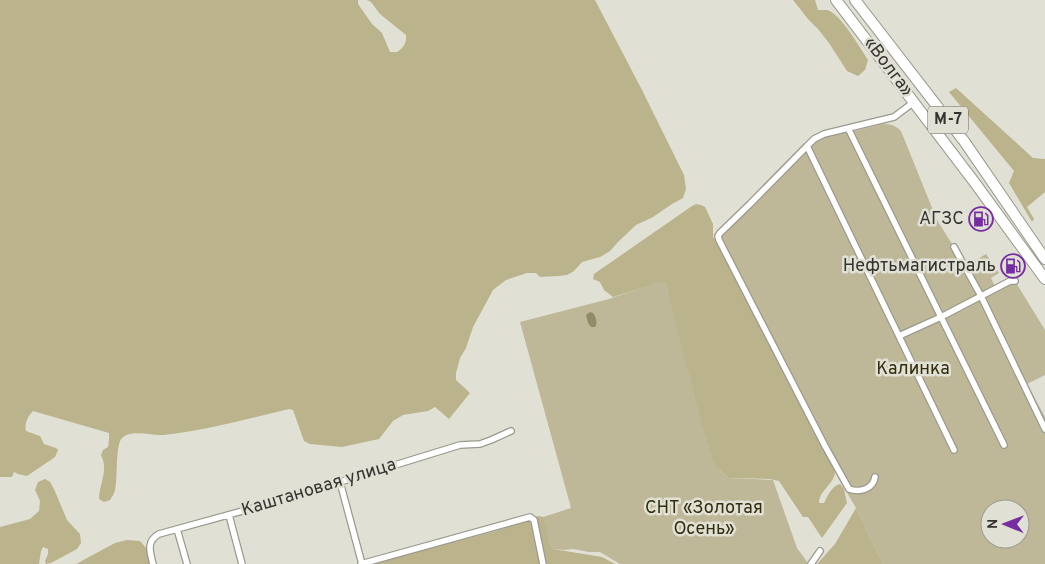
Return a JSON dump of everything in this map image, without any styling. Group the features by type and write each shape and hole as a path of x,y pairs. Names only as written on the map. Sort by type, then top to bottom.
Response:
{"highway":[{"name":"«Волга»","path":"836,0 975,183 1045,279"},
{"name":"«Волга»","path":"855,0 964,141 1045,259"}],"street":[{"path":"875,477 873,485 870,487 858,491 849,489 718,236 814,139 824,134 894,117 914,102"},
{"path":"848,128 1004,445"},
{"path":"807,146 954,450"},
{"path":"954,247 981,296 1045,429"},
{"path":"900,336 941,318 1010,281 1016,281"},
{"name":"Каштановая улица","path":"153,564 150,544 151,540 159,534 229,515 460,445 480,444 511,431"},
{"path":"340,482 362,564 530,517 534,520 543,564"},
{"path":"229,515 242,564"},
{"path":"177,529 187,564"},
{"path":"811,564 820,551"}],"green space":[{"name":"Калинка","path":"888,124 897,127 901,131 937,220 966,266 986,254 999,273 991,278 996,288 1015,281 1045,330 1045,375 1027,384 1045,417 1045,564 883,564 856,508 835,472 714,235 804,143 807,146 814,139 848,128 851,132"},
{"name":"СНТ «Золотая Осень»","path":"660,281 666,284 719,469 728,478 773,480 797,548 807,564 620,564 600,552 553,549 543,517 571,508 520,322 609,299"}],"shaded area":[{"path":"0,0 358,0 358,4 372,24 382,33 390,52 397,52 404,45 406,35 380,14 371,2 367,0 595,0 684,175 686,189 683,198 653,217 636,225 610,251 600,257 582,262 574,271 567,275 540,277 536,273 527,273 506,280 493,290 473,327 456,373 456,380 470,393 449,419 435,407 428,411 403,415 393,421 379,439 342,447 310,444 304,441 293,410 289,409 180,433 126,435 122,438 118,448 114,494 110,500 104,502 99,499 104,472 101,455 103,450 108,447 109,433 33,411 27,420 26,431 40,436 44,444 56,448 58,450 55,457 27,476 14,472 12,477 0,477"},
{"path":"793,0 815,0 818,10 827,10 838,18 850,32 868,60 865,70 858,76 847,71 829,43"},
{"path":"956,88 1033,158 1045,159 1045,192 1027,207 1034,219 1032,222 1009,183 1014,171 949,92"},
{"path":"696,204 705,207 713,224 713,237 802,405 835,472 832,481 821,494 819,503 824,503 830,491 837,485 840,484 844,489 847,503 822,538 808,517 803,517 779,481 728,478 716,468 702,424 666,284 664,282 656,283 613,297 604,290 600,282 593,279 594,274"},
{"path":"590,312 596,318 595,327 591,327 588,323 586,315"},
{"path":"45,479 50,482 54,489 67,520 80,534 81,543 77,549 51,563 46,564 48,549 43,547 39,564 0,564 0,527 30,519 39,511 40,501 35,490 38,482"},
{"path":"856,508 883,564 817,564 835,544"},
{"path":"535,517 543,517 549,542 553,549 602,557 615,564 545,564"},
{"path":"532,520 541,564 368,564 492,532"},
{"path":"127,540 140,541 148,550 150,564 76,564 115,543"}],"place":[{"name":"АГЗС","path":"981,219"},
{"name":"Нефтьмагистраль","path":"1013,266"}]}
